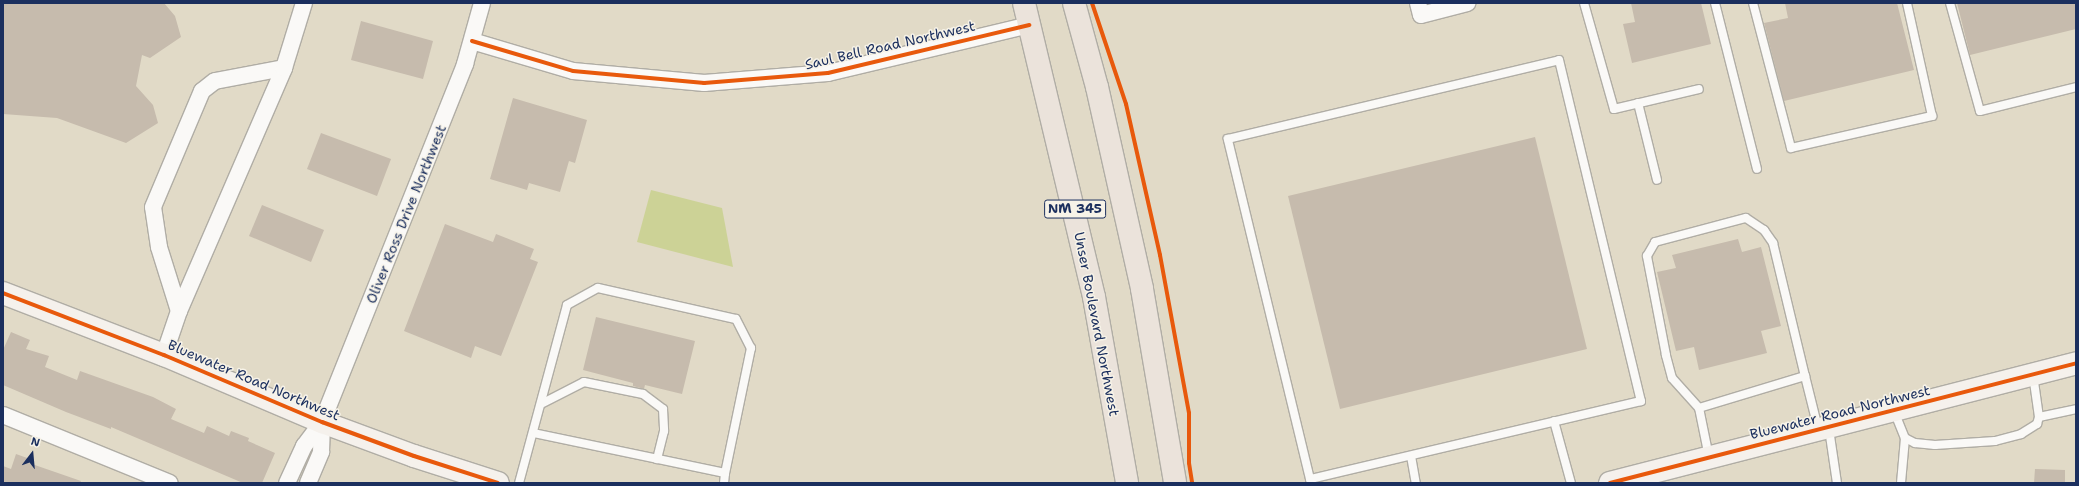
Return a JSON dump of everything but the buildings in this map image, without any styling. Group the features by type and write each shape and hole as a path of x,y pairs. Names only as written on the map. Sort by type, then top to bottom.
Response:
{"main road":[{"name":"Unser Boulevard Northwest","path":"1024,3 1094,297 1127,483"},
{"name":"NM 345","path":"1074,3 1097,87 1142,289 1175,483"}],"street":[{"path":"164,355 179,312 284,68 304,3"},
{"name":"Oliver Ross Drive Northwest","path":"322,422 460,79 482,3"},
{"path":"1419,9 1467,3"},
{"name":"Saul Bell Road Northwest","path":"472,41 573,72 704,83 828,74 1029,25"},
{"path":"179,312 159,247 153,207 202,92 215,81 284,68"},
{"name":"Bluewater Road Northwest","path":"4,296 164,355 322,422 414,456 498,483"},
{"name":"Bluewater Road Northwest","path":"1610,483 2076,364"},
{"path":"3,415 170,483"},
{"path":"288,483 304,446 322,422"},
{"path":"308,483 321,452 322,422"}],"lane":[{"path":"1584,3 1614,109 1699,89"},
{"path":"1715,3 1757,169"},
{"path":"1753,3 1791,148 1932,116 1907,3"},
{"path":"1950,3 1980,111 2076,87"},
{"path":"1559,60 1641,401 1411,456 1310,479 1228,139 1559,60"},
{"path":"1638,103 1657,180"},
{"path":"1709,458 1699,408 1672,378 1666,356 1647,256 1655,242 1746,218 1764,230 1773,243 1805,376 1823,428 1837,483"},
{"path":"519,483 534,433 567,305 598,288 736,319 751,348 724,483"},
{"path":"1905,438 1915,443 1935,445 1995,441 2021,434 2037,424 2039,418 2033,374"},
{"path":"1699,408 1805,376"},
{"path":"541,404 584,382 643,394 663,409 664,431 657,459"},
{"path":"2039,418 2076,409"},
{"path":"1893,410 1905,438 1901,483"},
{"path":"1554,421 1571,483"},
{"path":"534,433 725,473"},
{"path":"1411,456 1416,483"}],"green space":[{"path":"651,190 722,208 733,267 637,242"}],"cycle path":[{"path":"1092,3 1126,104 1160,255 1189,413 1189,463 1192,483"},
{"path":"472,41 573,71 704,83 828,73 1029,25"},
{"path":"3,293 164,355 322,422 414,456 498,483"},
{"path":"1610,483 2076,363"}]}
